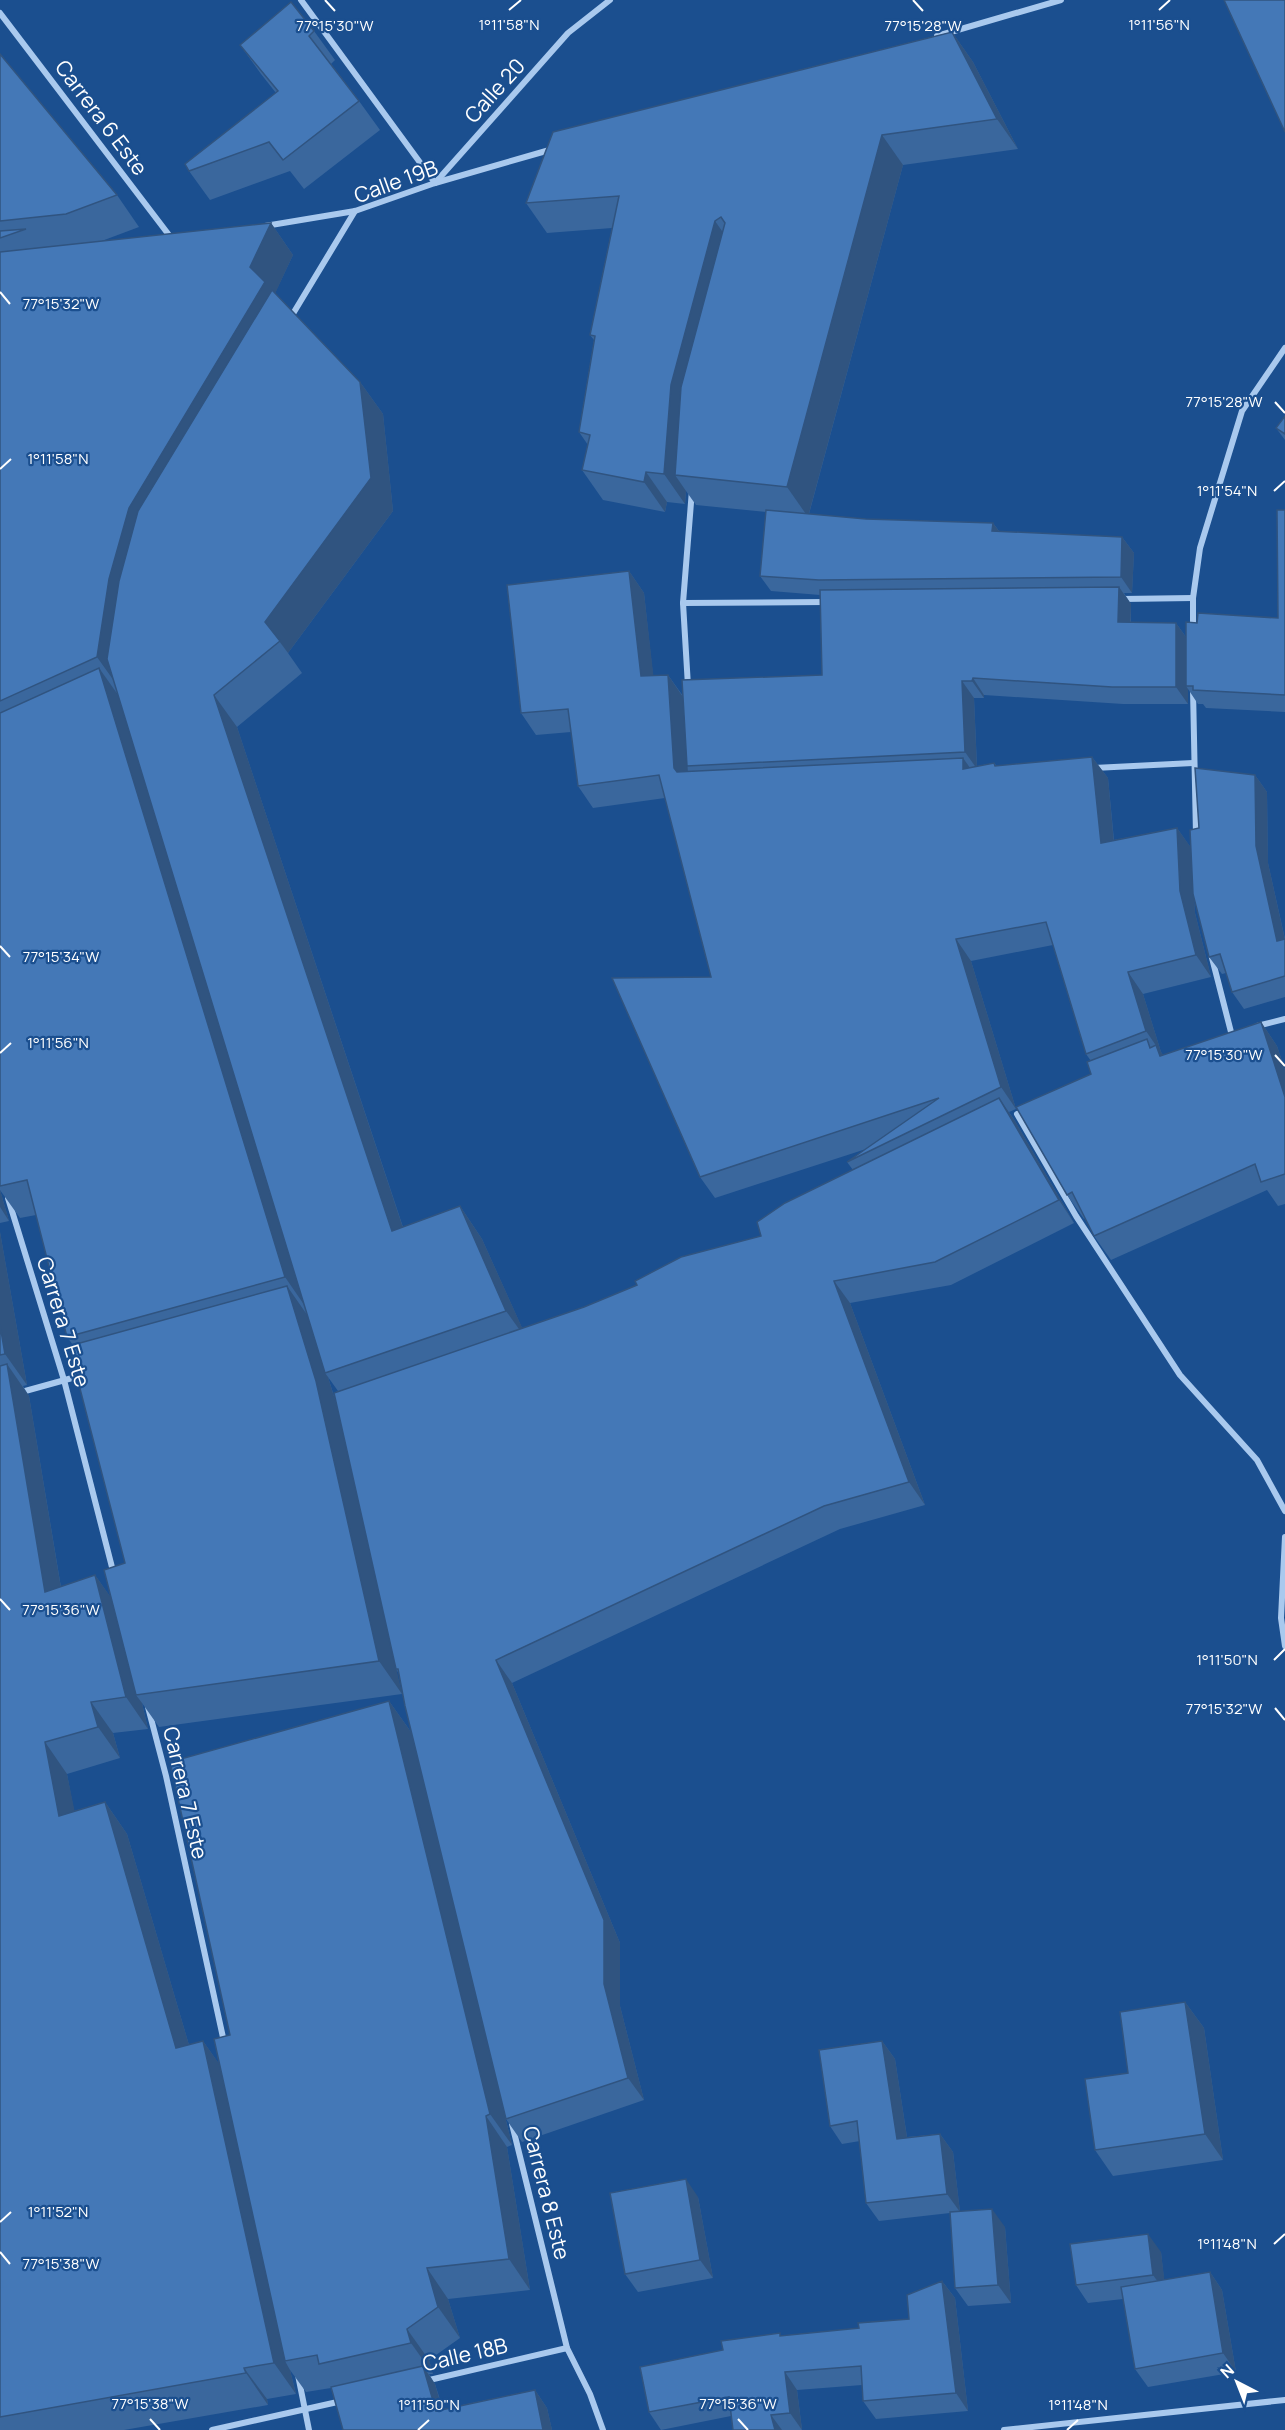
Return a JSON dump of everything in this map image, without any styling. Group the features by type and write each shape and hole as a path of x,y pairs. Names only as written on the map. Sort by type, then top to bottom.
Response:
{"street":[{"path":"301,0 435,183"},
{"path":"594,0 600,7"},
{"name":"Calle 20","path":"435,183 568,33 609,0"},
{"path":"924,40 1061,0"},
{"name":"Carrera 6 Este","path":"0,13 175,242 163,243"},
{"name":"Calle 19B","path":"289,321 355,211 435,183 561,147"},
{"path":"254,228 355,211"},
{"path":"1193,633 1193,598 1200,548 1242,411 1285,348"},
{"path":"689,696 683,603 692,486"},
{"path":"1110,599 1193,598"},
{"path":"683,603 837,602"},
{"path":"1193,680 1193,763 1197,843"},
{"path":"1086,768 1193,763"},
{"path":"1208,945 1231,1032"},
{"path":"1253,1027 1285,1018"},
{"path":"1221,1036 1242,1029"},
{"path":"1006,1119 1028,1110"},
{"path":"1017,1114 1076,1215 1180,1375 1257,1460 1285,1511"},
{"name":"Carrera 7 Este","path":"7,1194 64,1380 117,1584"},
{"path":"11,1395 87,1374"},
{"path":"1285,1537 1281,1618 1285,1646"},
{"name":"Carrera 7 Este","path":"145,1697 166,1776 227,2053"},
{"name":"Carrera 8 Este","path":"510,2116 567,2348"},
{"path":"567,2348 590,2394 603,2430"},
{"name":"Calle 18B","path":"419,2383 567,2348"},
{"path":"295,2364 309,2430"},
{"path":"212,2430 351,2399"},
{"path":"1004,2430 1285,2400"}],"building":[{"path":"1224,0 1285,0 1285,132"},
{"path":"291,2 314,31 309,36 359,101 283,160 269,142 189,171 185,164 278,91 240,45"},
{"path":"952,32 997,119 882,135 787,487 675,475 681,387 725,223 721,217 715,221 671,385 664,474 646,472 644,482 582,470 590,435 579,432 595,336 590,335 619,196 526,203 553,132"},
{"path":"0,54 117,195 66,214 0,221"},
{"path":"271,223 250,267 265,282 129,508 109,579 97,657 0,701 0,252"},
{"path":"26,229 0,238 0,231"},
{"path":"272,290 360,382 371,478 265,622 280,641 214,695 392,1231 460,1206 506,1311 325,1373 107,659 119,581 138,511"},
{"path":"1285,416 1285,434 1276,428"},
{"path":"766,510 866,519 993,523 992,531 1122,537 1121,577 819,580 760,576"},
{"path":"1277,510 1285,510 1285,695 1193,690 1193,686 1186,686 1186,622 1197,623 1198,613 1278,618"},
{"path":"629,571 641,676 668,675 674,768 677,772 963,758 963,769 994,763 995,766 1092,757 1101,843 1177,828 1180,891 1196,955 1128,972 1146,1031 1086,1054 1046,922 956,939 1001,1087 847,1162 939,1098 700,1177 612,978 711,977 659,775 578,786 568,709 521,713 507,585"},
{"path":"1119,587 1118,622 1176,623 1176,687 1112,687 973,678 972,681 962,681 965,752 687,766 682,680 822,675 820,590"},
{"path":"99,668 285,1277 67,1337 27,1180 0,1186 0,713"},
{"path":"1195,768 1255,775 1256,846 1277,941 1285,939 1285,976 1232,992 1220,954 1209,957 1193,894 1190,830 1199,828"},
{"path":"1261,1022 1285,1097 1285,1174 1261,1182 1255,1164 1094,1236 1072,1192 1067,1195 1016,1107 1091,1074 1087,1062 1147,1039 1150,1048 1156,1045 1160,1056"},
{"path":"999,1098 1059,1200 935,1262 834,1281 909,1482 824,1506 496,1660 604,1920 604,1984 628,2078 506,2119 405,1706 398,1669 396,1669 334,1393 584,1307 637,1285 635,1281 681,1257 761,1236 757,1222 785,1203"},
{"path":"287,1286 316,1381 379,1661 136,1695 104,1570 125,1563 69,1346"},
{"path":"0,1325 5,1354 0,1355"},
{"path":"7,1364 45,1592 95,1575 126,1697 91,1702 98,1727 45,1742 59,1816 105,1802 176,2048 203,2041 274,2363 244,2368 246,2373 0,2417 0,1366"},
{"path":"389,1701 490,2114 486,2116 509,2259 427,2268 438,2307 407,2329 411,2343 319,2364 317,2355 285,2361 214,2039 230,2035 170,1762"},
{"path":"1185,2002 1205,2134 1095,2150 1085,2079 1128,2073 1120,2012"},
{"path":"882,2041 897,2139 940,2134 947,2194 866,2203 857,2121 830,2126 819,2050"},
{"path":"686,2179 700,2260 625,2274 610,2193"},
{"path":"992,2209 998,2285 955,2288 950,2212"},
{"path":"1148,2234 1153,2275 1076,2285 1070,2244"},
{"path":"1210,2272 1223,2353 1135,2369 1121,2287"},
{"path":"942,2281 956,2393 863,2401 861,2366 785,2372 790,2413 771,2415 775,2430 733,2430 729,2397 649,2412 640,2367 723,2350 721,2341 780,2333 780,2336 859,2328 858,2323 909,2319 907,2295"},
{"path":"423,2366 436,2411 535,2390 543,2430 343,2430 331,2387"}]}
